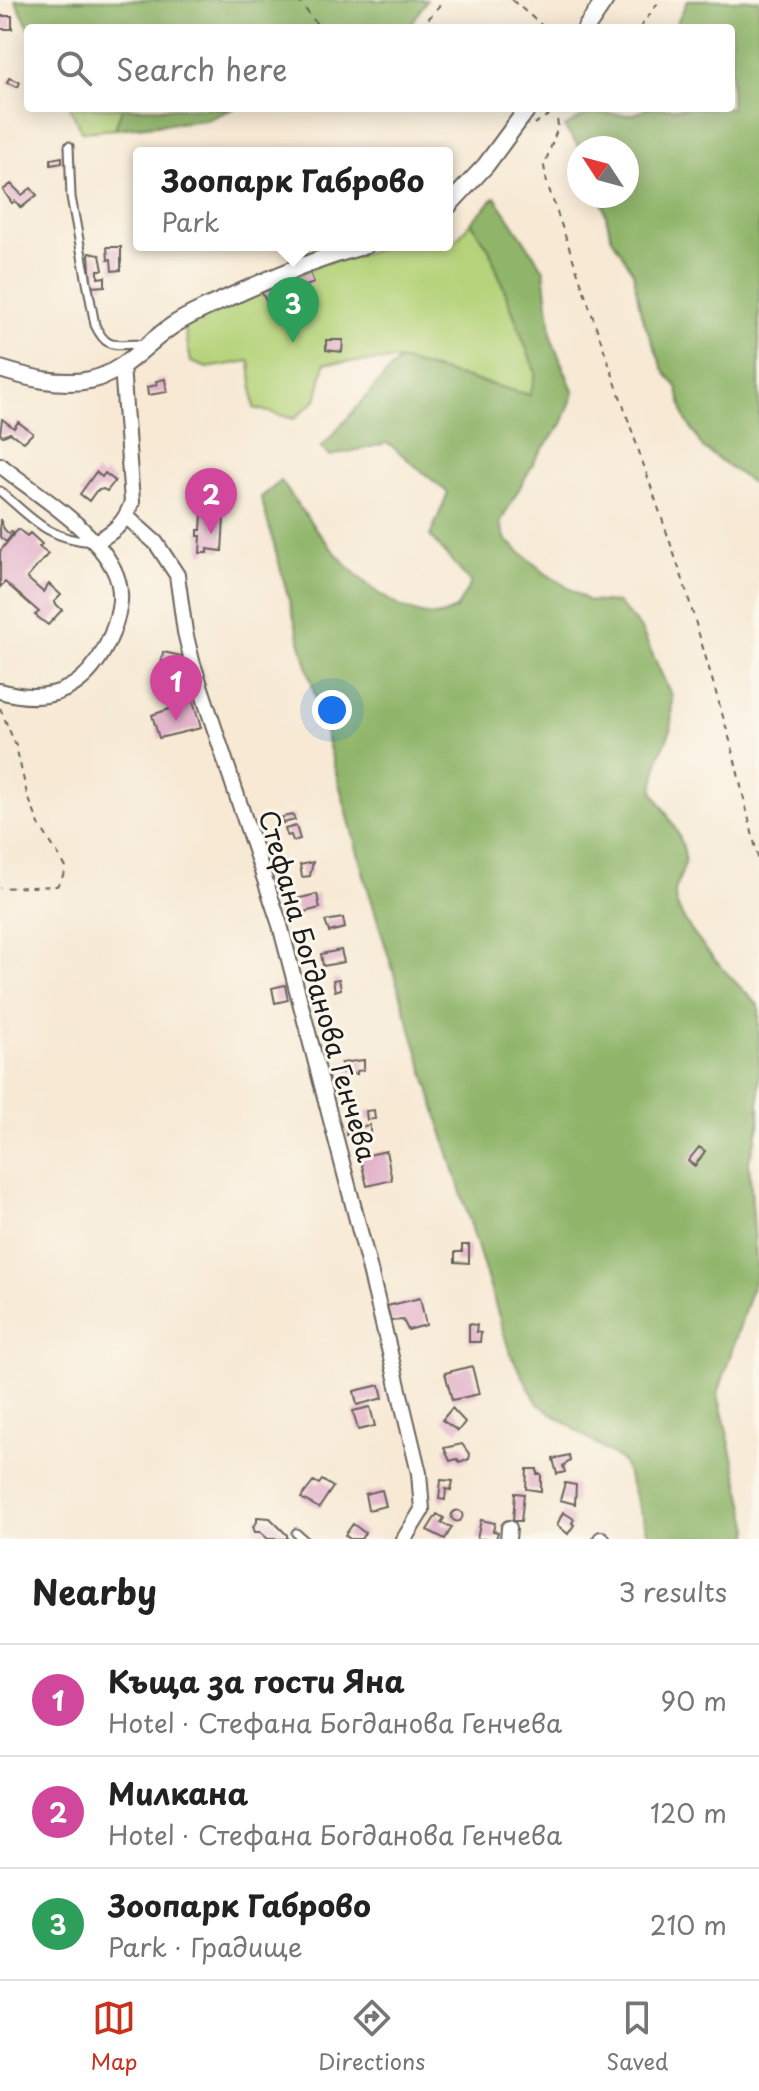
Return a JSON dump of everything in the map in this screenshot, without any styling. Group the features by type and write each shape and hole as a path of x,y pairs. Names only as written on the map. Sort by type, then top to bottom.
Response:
{"street":[{"path":"589,24 605,0"},
{"path":"453,201 486,165 525,112"},
{"path":"0,369 32,379 65,382 106,376 175,324 281,273 344,251"},
{"path":"95,542 117,528 127,517 132,502 122,366"},
{"path":"0,465 95,542 113,567 120,585 120,609 102,659 86,677 65,690 29,696 0,691"},
{"name":"Стефана Богданова Генчева","path":"127,517 156,543 177,575 192,661 280,925 368,1262 419,1473 422,1510 404,1539"}],"lane":[{"path":"69,146 71,197 95,325 108,344 147,346"},
{"path":"0,491 49,533 72,540 95,542"}],"path":[{"path":"298,0 317,24"},
{"path":"424,24 444,0"},
{"path":"512,0 540,24"},
{"path":"643,24 660,0"},
{"path":"556,112 558,127 544,166 547,183 684,583 731,744 759,862"},
{"path":"0,708 16,746 27,794 39,824 67,869 57,886 0,888"}],"green space":[{"path":"15,0 427,0 411,24 27,24"},
{"path":"688,0 759,0 759,488 703,448 685,418 677,387 664,371 641,314 633,272 611,236 604,208 639,208 639,136 571,136 564,127 594,113 735,112 735,24 676,24"},
{"path":"72,112 121,112 115,129 82,132"},
{"path":"121,112 225,112 206,120 115,129"},
{"path":"495,197 544,270 552,340 574,393 562,424 538,455 500,523 506,540 545,573 589,601 618,603 641,629 672,697 671,730 659,757 653,791 684,849 685,862 675,894 678,907 709,953 759,1006 759,1126 749,1161 757,1272 718,1394 750,1529 748,1539 650,1539 623,1462 538,1404 510,1353 365,879 261,497 281,481 345,564 386,599 432,616 456,609 471,583 430,536 448,493 388,443 330,456 321,448 399,360 530,395 536,373 489,249 471,222"},
{"path":"471,222 489,249 536,374 530,395 399,360 325,363 316,400 294,419 254,408 250,361 207,368 191,362 184,325 324,263 373,251 453,251 453,244"}],"building":[{"path":"0,16 12,16 12,29 0,29"},
{"path":"9,78 20,82 18,87 7,83"},
{"path":"62,157 62,163 51,165 51,159"},
{"path":"11,184 22,195 31,188 37,195 21,208 15,201 12,203 3,190"},
{"path":"107,247 121,247 121,270 112,271"},
{"path":"89,253 100,255 103,270 98,270 98,278 105,277 105,286 91,287"},
{"path":"310,272 314,283 266,301 261,291"},
{"path":"326,340 343,340 342,352 326,350"},
{"path":"165,379 167,392 148,395 147,387"},
{"path":"2,419 14,428 18,422 33,433 24,442 10,433 3,436 0,434"},
{"path":"96,472 102,477 105,473 115,481 107,491 96,491 89,501 80,494"},
{"path":"202,513 210,514 209,518 224,518 222,551 207,549 207,553 200,553 201,536 198,536 198,530 201,530"},
{"path":"0,519 4,529 9,534 11,531 13,533 6,542 0,537"},
{"path":"18,529 27,536 30,533 48,554 27,578 43,592 49,584 61,595 54,602 62,610 48,625 35,615 39,612 5,582 0,587 0,551"},
{"path":"163,652 182,656 177,681 159,677"},
{"path":"193,701 201,728 159,738 152,715"},
{"path":"293,815 295,820 283,823 282,817"},
{"path":"296,826 300,839 293,841 285,829"},
{"path":"313,862 310,876 302,877 300,865"},
{"path":"317,894 320,908 296,914 296,899"},
{"path":"343,918 345,928 329,932 325,921"},
{"path":"341,950 344,962 323,966 321,954"},
{"path":"339,979 341,989 335,991 333,980"},
{"path":"285,985 288,1000 275,1003 272,988"},
{"path":"364,1060 364,1070 357,1071 357,1074 342,1072 341,1063"},
{"path":"374,1110 375,1119 367,1120 366,1111"},
{"path":"370,1125 370,1140 354,1143 353,1134 347,1135 346,1129"},
{"path":"699,1147 705,1151 695,1166 688,1161"},
{"path":"386,1151 392,1180 367,1186 360,1157"},
{"path":"462,1245 469,1245 469,1263 455,1262 455,1252 462,1252"},
{"path":"420,1298 426,1325 408,1330 403,1320 391,1321 387,1306"},
{"path":"469,1324 477,1325 476,1332 481,1333 480,1342 469,1342"},
{"path":"472,1366 479,1394 452,1400 445,1373"},
{"path":"380,1385 383,1398 357,1405 354,1391"},
{"path":"370,1407 375,1426 358,1430 353,1411"},
{"path":"452,1408 465,1422 458,1431 442,1420"},
{"path":"462,1444 470,1455 469,1459 460,1463 457,1459 450,1461 444,1448"},
{"path":"569,1455 570,1461 563,1466 565,1472 557,1474 553,1459"},
{"path":"527,1469 537,1469 537,1474 541,1474 541,1491 526,1489"},
{"path":"322,1480 333,1487 319,1508 301,1498 314,1481 319,1484"},
{"path":"441,1480 453,1481 451,1490 446,1489 445,1500 439,1499"},
{"path":"565,1483 576,1485 575,1504 560,1500"},
{"path":"382,1490 386,1506 368,1510 365,1494"},
{"path":"515,1493 524,1494 521,1521 513,1521"},
{"path":"457,1511 462,1516 457,1521 452,1516"},
{"path":"563,1512 574,1519 568,1534 557,1525"},
{"path":"437,1514 444,1518 441,1523 452,1527 445,1539 427,1530"},
{"path":"257,1517 270,1518 287,1535 287,1539 268,1539 255,1532 253,1527"},
{"path":"481,1520 495,1523 493,1531 498,1532 496,1539 477,1539"},
{"path":"353,1524 365,1533 361,1539 350,1539 345,1535"}],"place":[{"name":"Зоопарк Габрово","path":"293,343"},
{"name":"Милкана","path":"211,534"},
{"name":"Къща за гости Яна","path":"176,721"}]}
